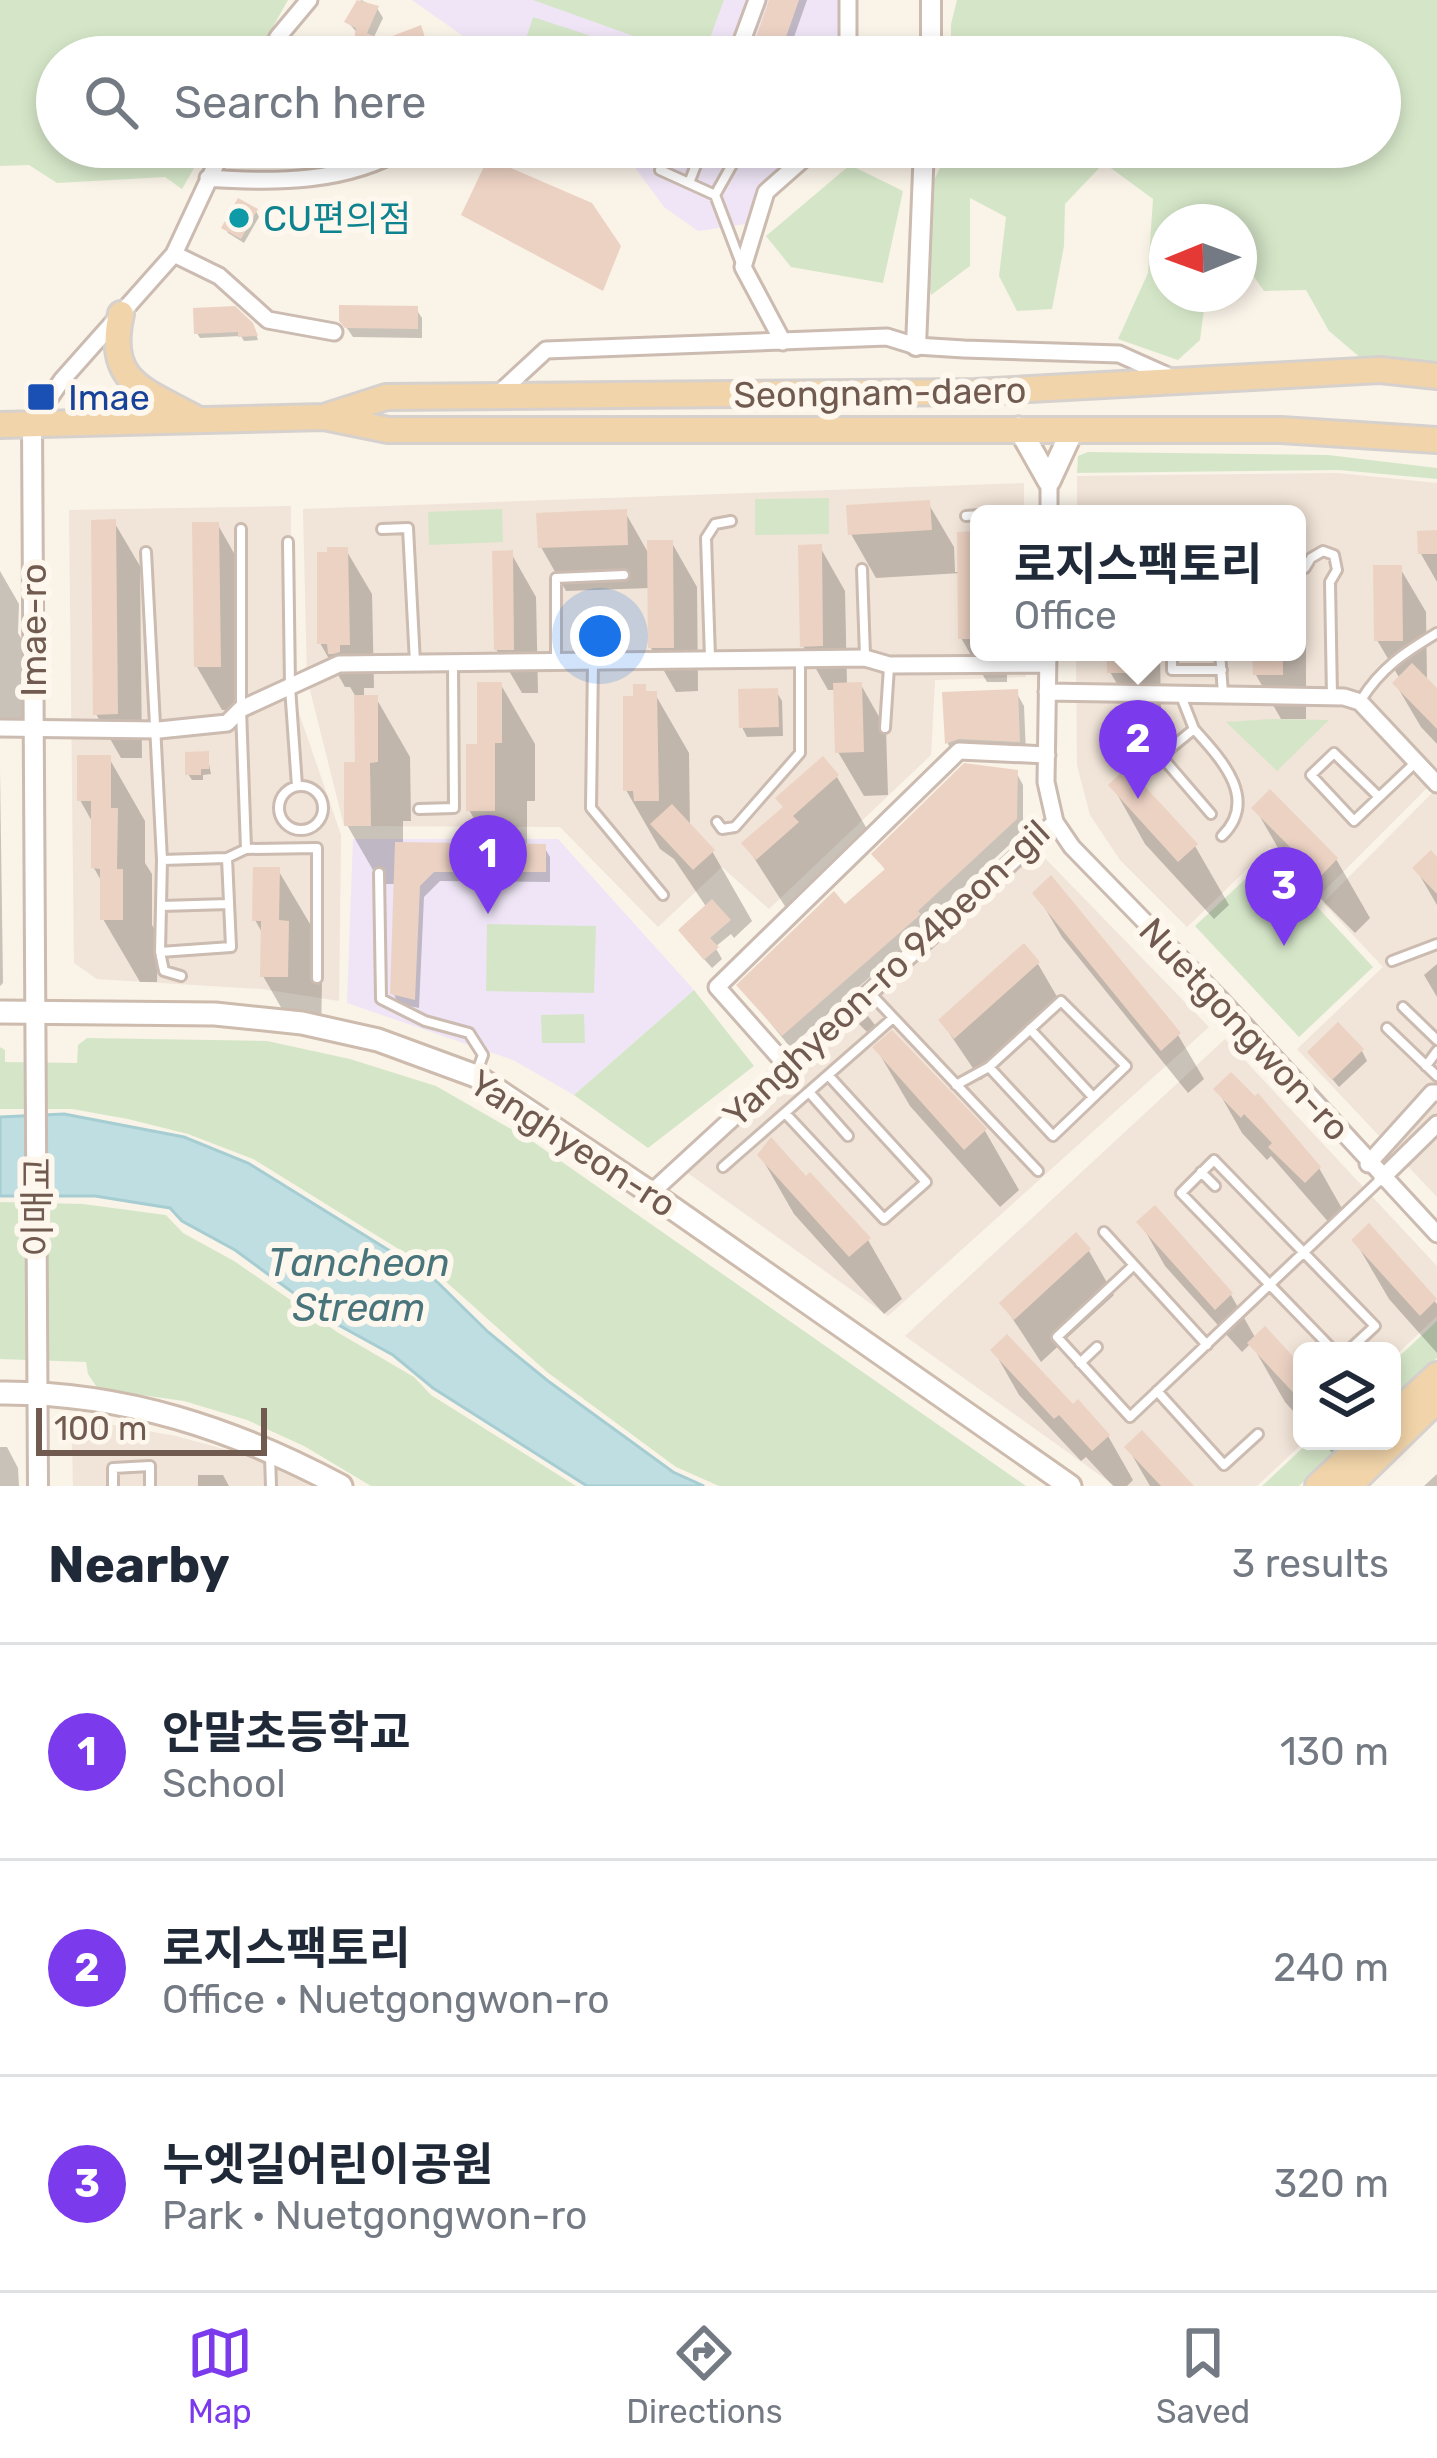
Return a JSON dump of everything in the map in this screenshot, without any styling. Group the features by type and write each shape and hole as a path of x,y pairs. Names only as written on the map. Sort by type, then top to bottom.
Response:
{"main road":[{"path":"121,314 115,352 131,380 199,420"},
{"name":"Seongnam-daero","path":"325,417 386,398 975,392 1380,370 1437,376"},
{"name":"Seongnam-daero","path":"0,425 325,417 388,430 1326,430 1437,440"},
{"path":"1019,428 1049,481"},
{"path":"1049,481 1072,429"},
{"name":"Yanghyeon-ro","path":"0,1012 215,1014 302,1024 378,1040 476,1076 1070,1486"},
{"path":"1401,1409 1437,1375"},
{"path":"0,1393 37,1393 159,1411 269,1448 341,1486"},
{"path":"1349,1486 1437,1400"},
{"path":"1318,1486 1356,1450"}],"street":[{"path":"279,36 309,0"},
{"path":"744,36 757,0"},
{"path":"848,0 848,36"},
{"path":"931,0 931,36"},
{"path":"32,424 62,380 174,254 213,168"},
{"path":"208,178 281,183 351,168"},
{"path":"783,342 742,267 766,192 792,168"},
{"path":"916,346 923,168"},
{"path":"174,254 219,276 268,320 334,332"},
{"path":"494,398 546,350 848,336 887,337 916,346 1119,354 1184,383"},
{"name":"Imae-ro","path":"32,424 37,1057"},
{"path":"1049,481 1049,505"},
{"path":"0,728 158,730 227,723 241,709 339,664 865,658 889,665 970,660"},
{"name":"Yanghyeon-ro 94beon-gil","path":"651,1193 1055,822 1046,782 1047,661"},
{"path":"1047,692 1332,697 1360,702 1437,784"},
{"path":"788,1066 718,987 959,751 1047,754"},
{"name":"Nuetgongwon-ro","path":"1055,822 1072,847 1437,1234"},
{"name":"이매교","path":"37,1057 37,1393"},
{"path":"1368,1163 1437,1093"},
{"path":"1382,1178 1437,1124"},
{"path":"37,1393 38,1486"}],"lane":[{"path":"661,168 716,195 742,267"},
{"path":"688,183 694,168"},
{"path":"716,195 731,168"},
{"path":"966,516 970,516"},
{"path":"710,659 706,538 715,524 731,521"},
{"path":"382,529 408,528 415,665"},
{"path":"242,529 245,849"},
{"path":"288,542 297,786"},
{"path":"1306,566 1322,550 1334,555 1337,570 1330,582 1332,697"},
{"path":"146,552 158,730 159,964 164,971 181,976"},
{"path":"862,569 865,658"},
{"path":"556,662 556,578 624,575"},
{"path":"1360,702 1376,675 1409,648 1436,635"},
{"path":"717,822 722,829 735,827 800,753 800,659"},
{"path":"1172,661 1172,670 1222,670"},
{"path":"1221,661 1223,695"},
{"path":"593,662 591,808 663,896"},
{"path":"419,808 454,808 453,664"},
{"path":"885,728 889,665"},
{"path":"1181,694 1194,729 1226,763 1237,789 1238,809 1222,836"},
{"path":"1194,729 1161,756 1211,814"},
{"path":"1379,797 1334,753 1310,775 1354,821 1416,762"},
{"path":"297,786 316,791 323,803 321,819 307,830 290,828 278,812 285,793 297,786"},
{"path":"162,860 227,858 245,849 317,848 317,978"},
{"path":"160,952 231,947 227,858"},
{"path":"380,873 381,999 425,1021 469,1033 483,1055 476,1076"},
{"path":"161,906 229,904"},
{"path":"1392,961 1437,944"},
{"path":"869,992 1038,1171"},
{"path":"956,1084 989,1067 1061,1000 1126,1066 1053,1136 989,1067"},
{"path":"1403,1007 1437,1040"},
{"path":"723,1167 893,1018"},
{"path":"1387,1028 1437,1076"},
{"path":"1030,1029 1094,1097"},
{"path":"1426,1066 1437,1051"},
{"path":"785,1113 884,1220 926,1183 828,1075"},
{"path":"809,1092 848,1136"},
{"path":"1325,1342 1181,1193 1214,1160 1375,1325 1357,1342"},
{"path":"1201,1172 1215,1186"},
{"path":"1134,1265 1057,1336 1130,1417 1382,1178"},
{"path":"1104,1232 1207,1345"},
{"path":"1080,1363 1097,1347"},
{"path":"1157,1391 1224,1465 1258,1434"},
{"path":"269,1448 271,1486"},
{"path":"113,1486 113,1468 150,1466 150,1486"}],"shaded area":[{"path":"412,0 843,0 844,36 463,36"},
{"path":"635,168 785,168 765,185 753,223 698,231 664,207"},
{"path":"1337,473 1437,483 1437,778 1318,897 1270,847 1187,927 1120,860 1090,815 1077,765 1076,661 1306,661 1306,505 1077,505 1077,476"},
{"path":"1024,483 1024,505 970,505 970,661 1026,661 1026,677 935,680 931,755 769,909 722,867 658,927 560,827 344,826 307,678 303,509"},
{"path":"291,506 290,687 341,835 339,1001 262,989 97,979 74,963 69,510"},
{"path":"1437,788 1437,1197 1297,1049 1383,967 1323,903"},
{"path":"353,839 558,839 694,990 574,1095 513,1060 347,1003"},
{"path":"1036,849 1209,1027 888,1316 685,1171"},
{"path":"1225,1039 1437,1266 1437,1316 1401,1350 1401,1342 1293,1342 1295,1450 1257,1486 1115,1486 905,1336"},
{"path":"97,1422 249,1456 311,1486 73,1486 72,1439"}],"green space":[{"path":"0,0 288,0 268,36 36,36 36,168 194,168 182,189 165,177 57,183 29,165 0,166"},
{"path":"533,0 724,0 711,36 633,36"},
{"path":"957,0 1437,0 1437,372 1369,365 1329,331 1306,290 1264,291 1257,281 1257,204 1153,204 1153,199 1111,168 1401,168 1401,36 951,36"},
{"path":"533,17 591,36 527,36"},
{"path":"846,168 856,168 903,191 883,283 791,267 766,236"},
{"path":"940,168 1099,168 1065,204 1064,246 1052,309 1017,311 999,276 1006,217 970,198 970,266 931,295 917,216"},
{"path":"1149,258 1149,312 1204,312 1200,340 1178,360 1118,339 1148,273"},
{"path":"1088,452 1328,455 1437,468 1437,479 1339,470 1077,473 1078,456"},
{"path":"829,498 829,534 755,535 755,499"},
{"path":"502,509 503,542 429,545 428,512"},
{"path":"1329,720 1277,771 1226,722"},
{"path":"1270,856 1373,967 1299,1037 1195,926"},
{"path":"487,924 596,926 594,993 486,991"},
{"path":"694,990 754,1066 648,1148 574,1095"},
{"path":"584,1014 585,1043 542,1043 541,1015"},
{"path":"87,1038 267,1041 350,1059 436,1086 532,1141 1026,1486 719,1486 676,1467 547,1372 434,1271 253,1159 188,1134 128,1119 72,1109 0,1109 0,1047 5,1050 5,1062 77,1063 78,1045"},
{"path":"0,1202 83,1204 166,1215 183,1233 234,1261 337,1332 414,1377 431,1395 576,1486 371,1486 304,1446 247,1420 184,1401 98,1389 86,1362 0,1359"},
{"path":"1437,1321 1437,1358 1401,1392 1401,1355"},
{"path":"1300,1450 1338,1450 1299,1486 1262,1486"}],"water":[{"name":"Tancheon Stream","path":"64,1114 184,1137 248,1163 432,1277 548,1381 673,1472 704,1486 587,1486 433,1388 393,1355 333,1322 235,1250 182,1221 170,1208 95,1196 0,1196 0,1117"}],"building":[{"path":"357,0 379,6 367,33 373,36 355,36 356,28 344,22"},
{"path":"769,0 799,0 786,36 756,36"},
{"path":"421,25 424,36 392,36"},
{"path":"483,168 511,168 592,203 621,246 603,291 461,215"},
{"name":"CU편의점","path":"238,198 258,209 241,239 221,228"},
{"path":"339,305 418,306 418,329 345,328 339,321"},
{"path":"235,306 253,323 258,336 194,334 193,308"},
{"path":"930,500 932,530 848,535 846,505"},
{"path":"627,509 628,545 538,548 536,513"},
{"path":"116,519 118,714 93,715 91,520"},
{"path":"192,522 219,522 221,667 194,667"},
{"path":"1437,530 1437,554 1418,554 1417,531"},
{"path":"970,531 970,639 958,639 957,532"},
{"path":"647,540 673,540 674,648 648,648"},
{"path":"822,544 823,646 800,647 798,545"},
{"path":"327,547 348,547 350,645 340,645 340,652 333,654 328,654 327,644 317,644 317,552 327,552"},
{"path":"513,550 514,650 494,650 492,551"},
{"path":"1373,565 1402,565 1403,641 1374,641"},
{"path":"1107,661 1137,661 1137,673 1107,673"},
{"path":"1252,661 1283,661 1283,675 1253,675"},
{"path":"1412,663 1437,688 1437,729 1392,683"},
{"path":"477,682 502,682 502,743 495,743 495,811 466,811 466,744 477,744"},
{"path":"862,682 864,752 835,753 833,683"},
{"path":"633,684 646,684 646,691 657,691 659,801 634,801 633,791 623,791 623,696 633,696"},
{"path":"778,688 779,727 739,728 738,689"},
{"path":"1018,689 1020,742 959,739 945,744 942,692"},
{"path":"354,695 378,695 378,762 370,763 371,826 344,826 344,762 355,762"},
{"path":"209,751 209,769 201,769 201,775 185,775 185,752"},
{"path":"77,755 111,755 111,808 118,808 117,869 123,869 123,920 100,920 100,869 91,868 91,801 77,801"},
{"path":"823,756 839,775 793,816 799,822 756,860 741,843 783,807 775,798"},
{"path":"964,763 1018,770 1017,819 918,911 921,914 782,1036 736,985 834,891 845,904 885,869 871,854"},
{"path":"1127,767 1198,844 1178,862 1108,785"},
{"path":"1270,789 1338,858 1320,877 1251,808"},
{"path":"672,804 715,850 693,870 650,824"},
{"path":"395,842 546,844 546,872 434,872 420,886 415,1000 390,994"},
{"path":"1431,850 1437,857 1437,894 1412,868"},
{"path":"253,867 280,867 279,920 289,921 288,977 260,977 261,921 252,921"},
{"path":"1051,875 1181,1033 1161,1051 1032,893"},
{"path":"712,899 731,920 710,938 719,947 704,960 678,930"},
{"path":"1024,943 1040,962 954,1039 938,1020"},
{"path":"1338,1022 1364,1049 1332,1080 1307,1052"},
{"path":"892,1030 987,1129 964,1150 872,1047"},
{"path":"1231,1072 1255,1096 1258,1093 1321,1167 1305,1183 1268,1147 1272,1143 1244,1114 1241,1118 1213,1089"},
{"path":"771,1137 871,1238 849,1257 757,1155"},
{"path":"1155,1205 1233,1293 1215,1310 1136,1222"},
{"path":"1369,1223 1437,1299 1420,1316 1351,1240"},
{"path":"1076,1232 1091,1249 1014,1320 999,1303"},
{"path":"1265,1326 1293,1356 1293,1392 1247,1343"},
{"path":"1007,1334 1073,1404 1078,1399 1110,1435 1092,1451 1059,1415 1054,1419 990,1350"},
{"path":"1142,1430 1194,1486 1161,1486 1124,1447"}],"place":[{"name":"CU편의점","path":"239,218"},
{"name":"Imae","path":"41,397"},
{"name":"로지스팩토리","path":"1138,799"},
{"name":"안말초등학교","path":"488,914"},
{"name":"누엣길어린이공원","path":"1284,946"}]}
